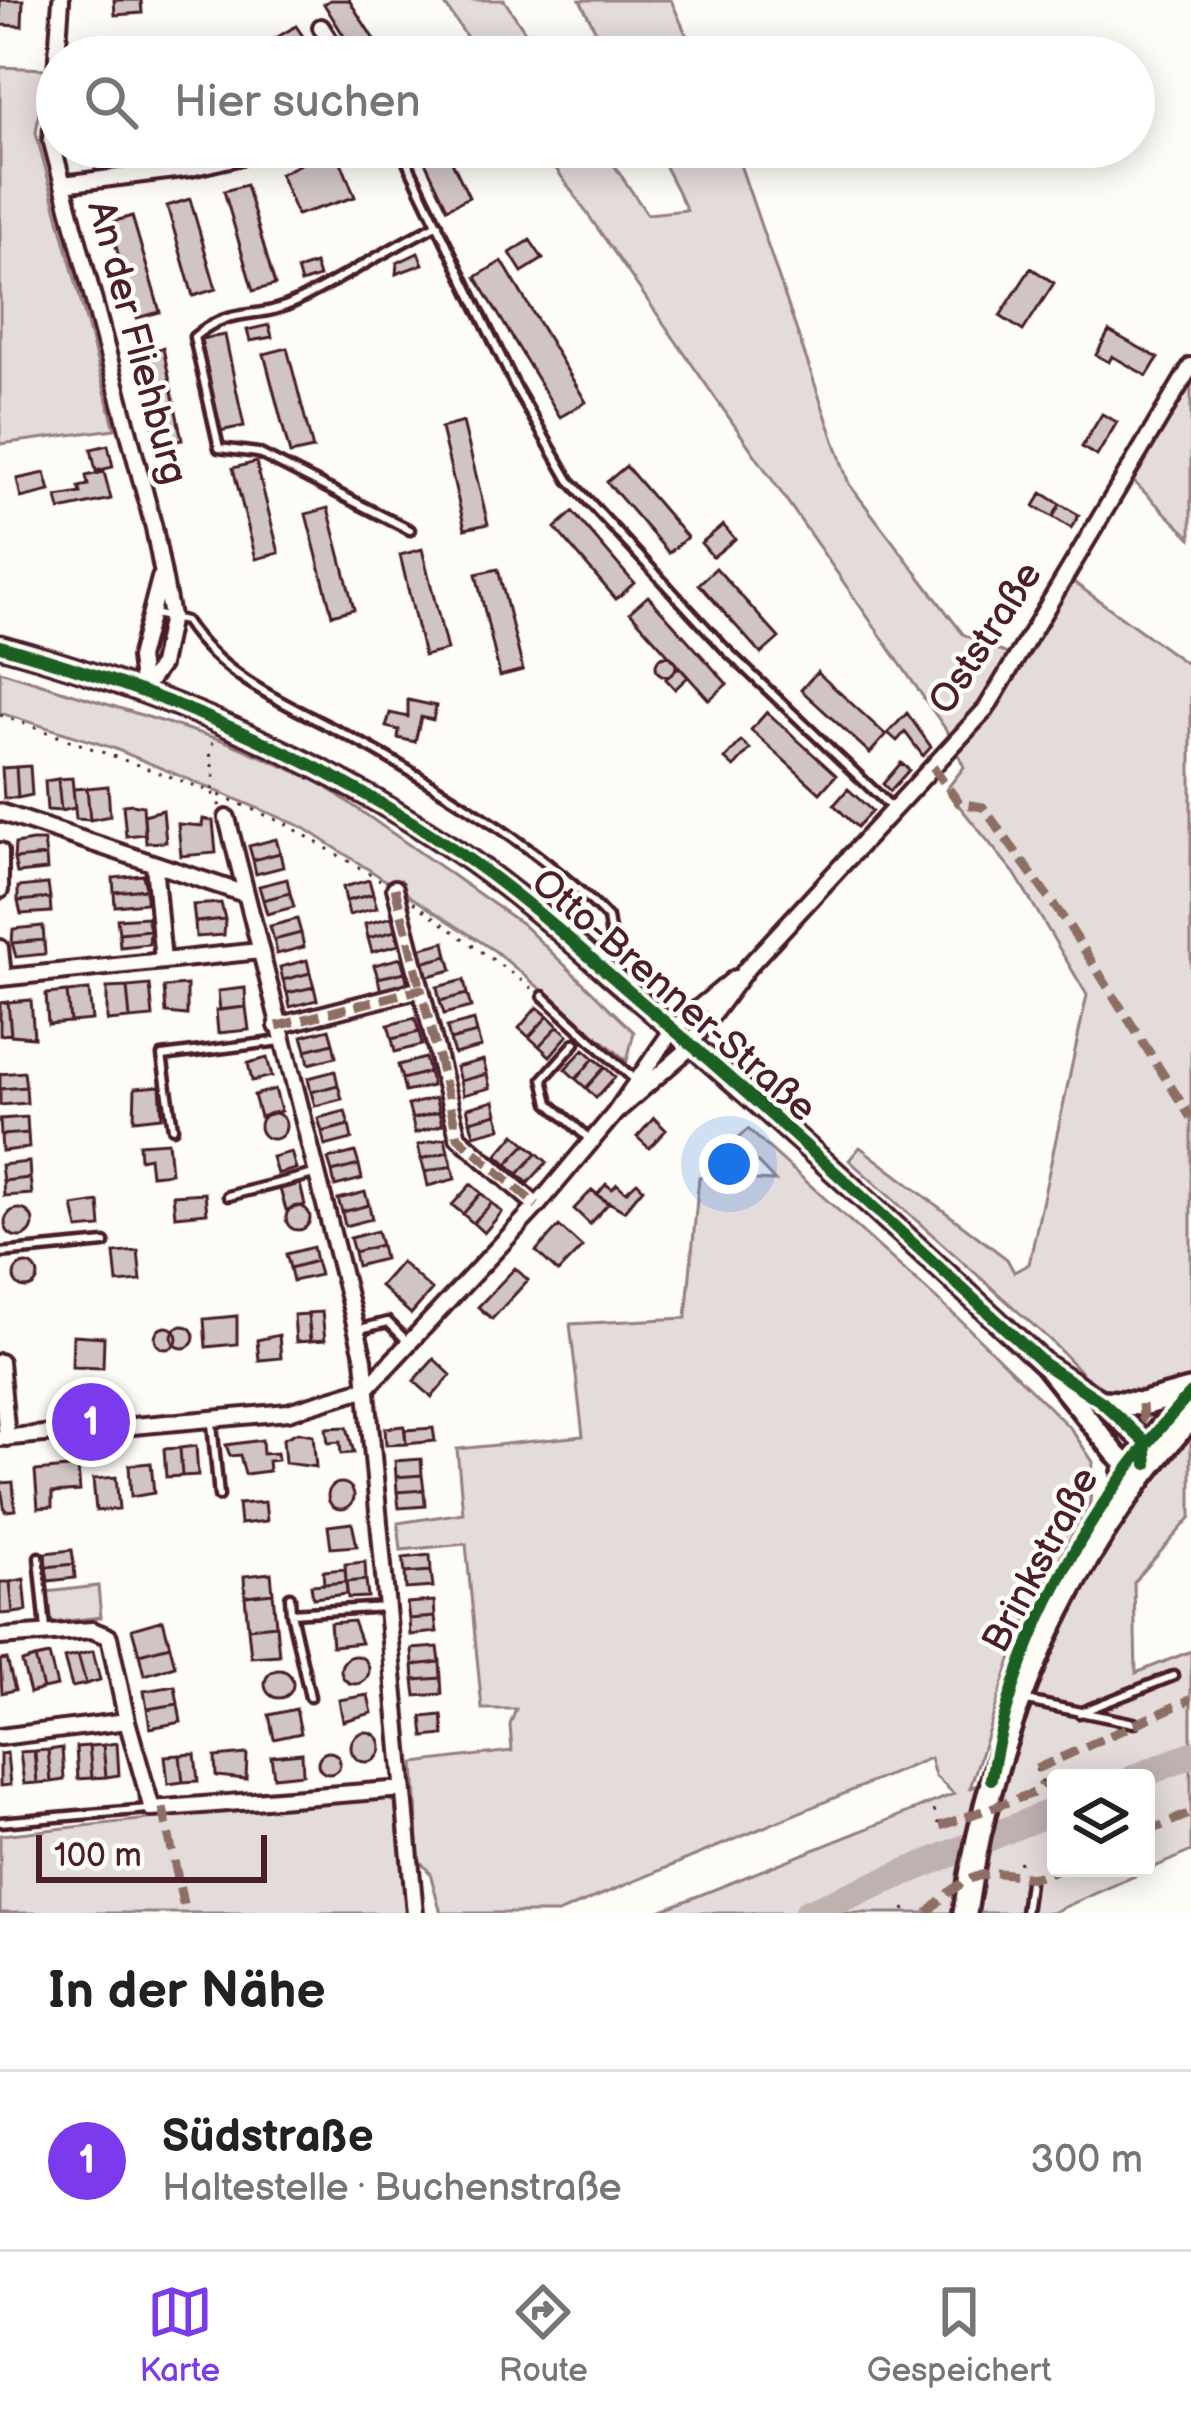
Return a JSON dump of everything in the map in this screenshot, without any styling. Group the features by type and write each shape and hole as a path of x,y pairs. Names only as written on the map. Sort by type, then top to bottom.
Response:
{"main road":[{"name":"Otto-Brenner-Straße","path":"0,646 219,719 374,799 455,850 692,1044 1140,1457"},
{"name":"Otto-Brenner-Straße","path":"1044,1364 1102,1402 1140,1457"},
{"path":"1102,1402 1142,1404 1191,1392"},
{"name":"Brinkstraße","path":"965,1913 999,1733 1033,1636 1072,1556 1191,1392"},
{"name":"Brinkstraße","path":"989,1788 1071,1586 1140,1457 1191,1417"}],"street":[{"name":"An der Fliehburg","path":"59,36 61,0"},
{"path":"321,27 327,36"},
{"name":"An der Fliehburg","path":"59,168 171,616 161,665 143,690"},
{"path":"63,184 191,168"},
{"name":"Oststraße","path":"615,1113 692,1044 747,968 986,709 1191,366"},
{"name":"An der Fliehburg","path":"143,690 139,658 162,572"},
{"path":"0,812 245,894"},
{"path":"226,818 367,1388 415,1913"},
{"path":"0,851 0,890"},
{"path":"154,863 163,961"},
{"path":"394,888 458,1138 537,1206"},
{"path":"0,948 2,977 260,951"},
{"name":"Oststraße","path":"367,1388 537,1206 615,1113 673,1029 747,968"},
{"path":"279,1034 421,988"},
{"path":"0,1361 3,1438 288,1412 367,1388"},
{"path":"0,1637 92,1630 109,1636 152,1809 403,1789"},
{"path":"0,1737 127,1721"}],"lane":[{"path":"410,168 516,388 569,480 726,650 894,811"},
{"path":"410,530 258,453 219,448 194,337 233,313 273,311 296,302 438,224"},
{"path":"154,614 185,622 208,654 381,754 530,852 608,918 611,938 596,962"},
{"path":"543,996 637,1082"},
{"path":"172,1128 162,1055 279,1034"},
{"path":"575,1042 543,1079 549,1103 592,1141"},
{"path":"228,1196 314,1174"},
{"path":"0,1253 105,1243"},
{"path":"356,1330 388,1322 411,1346"},
{"path":"212,1419 220,1496"},
{"path":"39,1557 46,1633"},
{"path":"290,1597 310,1697"},
{"path":"291,1613 386,1607"},
{"path":"1076,1714 1173,1676"},
{"path":"1023,1700 1134,1723"},
{"path":"0,1822 152,1809"},
{"path":"1025,1913 1027,1879"}],"path":[{"path":"0,715 286,824 394,888 543,996"},
{"path":"219,719 208,764 215,767 212,792 226,818"},
{"path":"1036,1768 1043,1784"},
{"path":"934,1810 940,1826"},
{"path":"1019,1861 1027,1879"}],"shaded area":[{"path":"442,0 504,0 528,36 466,36"},
{"path":"580,0 671,0 687,36 598,36"},
{"path":"0,67 36,69 36,168 45,168 115,429 0,444"},
{"path":"556,168 616,168 647,214 687,210 666,168 741,168 849,484 963,634 1025,662 1072,581 1191,667 1191,1517 1134,1582 1136,1673 1191,1651 1191,1851 1155,1867 1155,1769 1047,1769 1047,1877 1132,1877 1051,1913 655,1913 954,1794 935,1776 930,1758 558,1913 441,1913 430,1873 419,1860 414,1763 512,1751 510,1725 516,1709 482,1709 466,1544 401,1550 398,1523 463,1513 457,1449 583,1436 570,1324 686,1318 699,1177 775,1181 736,1140 748,1129 962,1322 1071,1429 1093,1462 1090,1502 1020,1632 970,1788 1006,1773 1024,1706 1153,1447 1050,1340 849,1160 860,1147 1007,1259 1014,1272 1029,1264 1087,995 1015,874 946,790 964,767 949,734"},
{"path":"1191,383 1191,538 1132,480"},
{"path":"0,671 225,741 318,781 522,924 634,1032 627,1061 495,951 303,827 113,748 0,713"},
{"path":"98,1586 101,1617 50,1623 46,1592"},
{"path":"380,1794 395,1803 406,1913 0,1913 0,1835"}],"building":[{"path":"0,0 23,0 22,26 0,25"},
{"path":"114,0 141,0 142,13 115,15"},
{"path":"349,0 372,36 344,36 324,4"},
{"path":"296,26 303,36 279,36"},
{"path":"292,168 343,168 355,197 297,215 280,174"},
{"path":"428,168 455,168 469,197 447,208"},
{"path":"246,185 275,285 253,291 224,191"},
{"path":"190,199 216,289 193,296 167,206"},
{"path":"132,216 160,312 137,318 109,223"},
{"path":"530,240 543,259 522,272 510,253"},
{"path":"418,253 423,264 396,274 397,263"},
{"path":"502,261 586,402 560,417 476,277"},
{"path":"315,264 319,277 301,283 297,270"},
{"path":"1031,268 1054,283 1023,331 1000,316"},
{"path":"269,325 272,337 250,341 247,330"},
{"path":"1109,331 1158,358 1147,376 1112,356 1109,362 1096,355"},
{"path":"225,335 244,426 220,431 201,339"},
{"path":"163,348 182,440 158,444 139,353"},
{"path":"287,348 313,449 290,454 264,354"},
{"path":"1102,414 1117,422 1097,456 1082,447"},
{"path":"463,422 488,524 465,529 441,428"},
{"path":"108,445 113,467 96,471 91,449"},
{"path":"256,462 279,553 256,559 233,468"},
{"path":"626,466 687,537 669,553 607,482"},
{"path":"104,472 111,499 60,510 57,497 81,493 79,487 88,485 86,476"},
{"path":"45,473 50,491 21,498 17,479"},
{"path":"1042,493 1060,504 1053,517 1034,506"},
{"path":"1060,504 1079,515 1071,528 1053,517"},
{"path":"328,508 354,609 332,615 306,514"},
{"path":"573,512 634,583 616,599 555,528"},
{"path":"723,525 735,539 713,557 701,543"},
{"path":"422,549 447,650 424,656 400,555"},
{"path":"716,568 779,638 761,654 699,584"},
{"path":"498,569 523,670 500,676 476,574"},
{"path":"648,596 727,684 709,700 630,612"},
{"path":"666,656 676,666 666,676 656,666"},
{"path":"679,667 688,677 675,689 666,679"},
{"path":"817,672 886,735 870,753 801,690"},
{"path":"408,700 436,706 433,720 421,717 415,742 398,738 399,730 386,727 390,713 408,717"},
{"path":"767,712 836,775 820,793 751,730"},
{"path":"907,713 931,747 923,756 905,732 897,741 888,733"},
{"path":"741,741 750,749 734,767 725,759"},
{"path":"901,763 909,770 890,791 883,784"},
{"path":"30,766 32,795 18,798 16,767"},
{"path":"16,767 18,798 4,798 2,768"},
{"path":"72,778 75,808 61,811 58,779"},
{"path":"58,779 61,811 47,810 45,781"},
{"path":"108,786 110,816 90,820 87,788"},
{"path":"87,788 90,820 76,819 73,789"},
{"path":"848,789 872,811 857,827 834,805"},
{"path":"123,805 143,806 145,834 126,836"},
{"path":"163,810 166,842 146,843 144,815"},
{"path":"203,819 213,821 216,853 181,856 178,824 202,826"},
{"path":"276,839 280,853 253,860 249,846"},
{"path":"44,841 46,856 14,859 15,844"},
{"path":"280,853 283,867 256,874 253,860"},
{"path":"46,856 47,870 17,873 14,859"},
{"path":"143,875 146,889 114,892 113,878"},
{"path":"287,879 290,893 263,900 259,886"},
{"path":"369,880 373,894 346,901 343,887"},
{"path":"48,884 50,898 18,901 18,887"},
{"path":"146,889 146,903 115,906 114,892"},
{"path":"290,893 294,907 267,914 263,900"},
{"path":"373,894 377,908 349,915 346,901"},
{"path":"50,898 51,912 21,914 18,901"},
{"path":"221,903 225,919 195,922 193,905"},
{"path":"147,917 150,930 119,933 117,919"},
{"path":"392,917 395,931 368,938 365,924"},
{"path":"225,919 224,935 196,937 195,922"},
{"path":"297,919 301,933 274,940 270,926"},
{"path":"43,926 44,940 12,943 13,929"},
{"path":"150,930 149,944 120,947 119,933"},
{"path":"395,931 399,945 372,952 368,938"},
{"path":"301,933 304,947 277,954 274,940"},
{"path":"44,940 45,954 16,957 12,943"},
{"path":"445,942 448,956 421,963 418,949"},
{"path":"448,956 452,970 425,977 421,963"},
{"path":"401,958 405,972 378,978 374,965"},
{"path":"307,960 310,973 283,980 280,967"},
{"path":"405,972 408,985 381,992 378,978"},
{"path":"310,973 314,987 287,993 283,980"},
{"path":"464,980 467,994 440,1001 437,987"},
{"path":"150,985 153,1017 130,1019 127,987"},
{"path":"187,985 187,1015 166,1013 164,987"},
{"path":"127,987 130,1019 107,1021 107,988"},
{"path":"314,987 317,1000 290,1007 287,993"},
{"path":"245,988 246,1007 220,1010 218,991"},
{"path":"89,990 92,1020 70,1022 67,992"},
{"path":"67,992 70,1022 48,1024 46,994"},
{"path":"467,994 471,1007 444,1014 440,1001"},
{"path":"31,1000 34,1037 11,1035 8,1002"},
{"path":"8,1002 11,1034 0,1035 0,1003"},
{"path":"246,1007 249,1030 218,1033 216,1010"},
{"path":"537,1007 548,1016 529,1037 519,1028"},
{"path":"548,1016 558,1026 539,1046 529,1037"},
{"path":"415,1018 419,1032 392,1039 388,1025"},
{"path":"474,1020 477,1033 450,1040 447,1027"},
{"path":"558,1026 568,1035 550,1056 539,1046"},
{"path":"329,1029 333,1043 306,1050 302,1036"},
{"path":"419,1032 422,1045 395,1052 392,1039"},
{"path":"477,1033 481,1047 454,1054 450,1040"},
{"path":"333,1043 336,1057 309,1064 306,1050"},
{"path":"584,1049 594,1058 576,1079 565,1069"},
{"path":"267,1058 272,1076 252,1081 248,1063"},
{"path":"425,1058 429,1072 402,1079 398,1065"},
{"path":"594,1058 605,1067 586,1088 576,1079"},
{"path":"483,1060 487,1074 460,1081 456,1067"},
{"path":"605,1067 615,1077 596,1098 586,1088"},
{"path":"335,1071 338,1085 311,1092 308,1078"},
{"path":"24,1072 26,1087 0,1089 0,1074"},
{"path":"429,1072 432,1086 405,1092 402,1079"},
{"path":"487,1074 490,1088 463,1095 460,1081"},
{"path":"338,1085 342,1099 315,1106 311,1092"},
{"path":"160,1086 162,1117 134,1120 135,1088"},
{"path":"26,1087 27,1103 0,1105 0,1089"},
{"path":"275,1089 281,1111 260,1117 254,1095"},
{"path":"435,1098 439,1112 412,1119 408,1105"},
{"path":"494,1101 497,1114 470,1121 467,1108"},
{"path":"345,1111 349,1125 322,1132 318,1118"},
{"path":"439,1112 442,1125 415,1133 412,1119"},
{"path":"273,1113 286,1126 273,1139 260,1126"},
{"path":"497,1114 501,1128 474,1135 470,1121"},
{"path":"27,1117 28,1133 1,1135 0,1119"},
{"path":"654,1118 666,1130 649,1148 637,1137"},
{"path":"349,1125 352,1139 325,1146 322,1132"},
{"path":"28,1133 29,1148 2,1151 1,1135"},
{"path":"515,1134 526,1144 507,1164 497,1155"},
{"path":"445,1138 448,1152 421,1159 418,1145"},
{"path":"168,1142 171,1173 151,1175 149,1157 140,1159 139,1144"},
{"path":"526,1144 537,1153 518,1174 507,1164"},
{"path":"291,1152 296,1169 277,1174 272,1157"},
{"path":"355,1152 359,1165 332,1172 328,1159"},
{"path":"448,1152 452,1166 425,1172 421,1159"},
{"path":"537,1153 547,1162 528,1183 518,1174"},
{"path":"29,1162 30,1178 3,1181 1,1165"},
{"path":"359,1165 362,1179 335,1186 332,1172"},
{"path":"452,1166 455,1179 428,1186 425,1172"},
{"path":"30,1178 32,1194 4,1196 3,1181"},
{"path":"637,1182 643,1188 624,1211 597,1195 606,1184 612,1189 617,1184 626,1192"},
{"path":"300,1184 305,1205 286,1210 280,1189"},
{"path":"471,1184 481,1193 463,1214 452,1205"},
{"path":"592,1190 608,1204 590,1224 574,1209"},
{"path":"365,1192 369,1205 342,1212 338,1199"},
{"path":"205,1193 207,1213 175,1216 173,1195"},
{"path":"481,1193 492,1203 473,1223 463,1214"},
{"path":"99,1202 101,1227 78,1229 73,1206"},
{"path":"492,1203 502,1212 484,1233 473,1223"},
{"path":"369,1205 372,1219 345,1226 342,1212"},
{"path":"298,1206 310,1218 298,1230 286,1218"},
{"path":"19,1209 29,1213 33,1223 29,1233 19,1237 9,1233 5,1223 9,1213"},
{"path":"559,1226 582,1247 558,1272 536,1251"},
{"path":"377,1231 381,1245 354,1252 350,1238"},
{"path":"381,1245 384,1259 357,1266 354,1252"},
{"path":"313,1247 316,1261 290,1268 286,1254"},
{"path":"138,1251 141,1281 117,1283 114,1253"},
{"path":"316,1261 320,1275 293,1281 290,1268"},
{"path":"401,1262 432,1290 411,1314 380,1286"},
{"path":"26,1264 38,1276 26,1288 14,1276"},
{"path":"515,1268 528,1280 492,1319 478,1307"},
{"path":"322,1312 325,1340 311,1341 308,1313"},
{"path":"308,1314 310,1341 296,1342 294,1315"},
{"path":"237,1316 237,1344 206,1347 204,1319"},
{"path":"183,1326 194,1337 183,1348 172,1337"},
{"path":"166,1327 177,1338 166,1349 155,1338"},
{"path":"73,1335 104,1337 103,1368 72,1367"},
{"path":"279,1335 281,1358 259,1360 257,1340"},
{"path":"434,1359 451,1375 432,1397 414,1381"},
{"path":"404,1426 406,1444 386,1445 385,1428"},
{"path":"347,1427 354,1453 341,1454 340,1442 328,1443 326,1428"},
{"path":"433,1428 435,1441 406,1444 405,1430"},
{"path":"298,1432 313,1435 316,1467 285,1463 283,1439"},
{"path":"262,1440 263,1454 277,1453 278,1460 268,1461 269,1471 245,1474 240,1455 230,1456 226,1445"},
{"path":"196,1446 198,1475 182,1476 180,1448"},
{"path":"180,1448 182,1476 166,1477 164,1449"},
{"path":"421,1459 422,1475 396,1477 395,1461"},
{"path":"151,1463 154,1493 131,1497 129,1465"},
{"path":"78,1467 80,1491 52,1493 52,1507 38,1508 35,1471"},
{"path":"422,1475 424,1490 397,1492 396,1477"},
{"path":"116,1477 119,1509 96,1511 93,1479"},
{"path":"13,1482 15,1510 5,1511 0,1483"},
{"path":"341,1483 354,1496 341,1509 328,1496"},
{"path":"424,1490 425,1506 399,1508 397,1492"},
{"path":"265,1502 267,1521 240,1524 238,1504"},
{"path":"352,1523 357,1546 331,1548 328,1526"},
{"path":"72,1550 74,1564 46,1567 45,1553"},
{"path":"430,1555 431,1571 405,1573 403,1558"},
{"path":"365,1562 366,1580 346,1582 345,1564"},
{"path":"74,1564 75,1578 48,1581 46,1567"},
{"path":"345,1569 346,1582 324,1584 323,1571"},
{"path":"431,1571 433,1587 406,1589 405,1573"},
{"path":"271,1573 273,1593 245,1596 244,1576"},
{"path":"24,1579 27,1611 13,1613 10,1582"},
{"path":"366,1580 368,1597 348,1598 346,1582"},
{"path":"0,1582 10,1582 13,1613 0,1614"},
{"path":"346,1582 347,1594 313,1598 311,1585"},
{"path":"273,1593 276,1625 248,1628 245,1596"},
{"path":"434,1601 435,1617 409,1619 407,1603"},
{"path":"435,1617 437,1632 410,1635 409,1619"},
{"path":"163,1620 170,1646 139,1654 132,1629"},
{"path":"353,1621 361,1643 332,1646 330,1623"},
{"path":"276,1625 279,1655 251,1657 248,1628"},
{"path":"170,1646 175,1666 144,1675 139,1654"},
{"path":"438,1647 440,1662 413,1665 412,1649"},
{"path":"93,1651 100,1680 86,1684 78,1655"},
{"path":"49,1655 57,1686 43,1689 35,1658"},
{"path":"78,1655 86,1684 72,1687 64,1658"},
{"path":"355,1656 365,1660 369,1670 365,1680 355,1684 345,1680 341,1670 345,1660"},
{"path":"35,1658 43,1689 30,1693 22,1662"},
{"path":"7,1659 15,1690 2,1693 0,1660"},
{"path":"440,1662 441,1678 414,1680 413,1665"},
{"path":"279,1670 289,1674 293,1684 289,1694 279,1698 269,1694 265,1684 269,1674"},
{"path":"441,1678 442,1694 416,1696 414,1680"},
{"path":"175,1686 178,1704 147,1709 144,1691"},
{"path":"368,1695 372,1713 343,1721 339,1700"},
{"path":"178,1704 181,1722 150,1728 147,1709"},
{"path":"296,1709 301,1733 274,1739 269,1715"},
{"path":"442,1715 444,1735 424,1737 422,1717"},
{"path":"366,1732 377,1736 381,1747 377,1758 366,1762 355,1758 351,1747 355,1736"},
{"path":"117,1743 119,1775 106,1777 103,1745"},
{"path":"103,1745 106,1777 92,1778 89,1746"},
{"path":"89,1746 92,1778 78,1779 76,1747"},
{"path":"62,1748 64,1780 51,1782 48,1750"},
{"path":"48,1750 51,1782 37,1783 35,1751"},
{"path":"34,1751 37,1783 24,1784 20,1752"},
{"path":"329,1752 340,1763 329,1774 318,1763"},
{"path":"7,1753 10,1785 0,1786 0,1754"},
{"path":"302,1753 303,1774 274,1777 271,1756"},
{"path":"195,1754 198,1781 183,1782 180,1755"},
{"path":"247,1754 246,1779 216,1776 215,1757"},
{"path":"180,1755 183,1782 168,1784 165,1756"}],"waterway":[{"path":"1155,1770 1191,1755"},
{"path":"807,1913 1047,1814"}],"marked path":[{"path":"933,767 959,803 983,807 1069,926 1191,1118"},
{"path":"395,888 421,989"},
{"path":"277,1026 421,989 458,1137 537,1206"},
{"path":"1142,1404 1143,1418 1162,1431"},
{"path":"1036,1769 1191,1699"},
{"path":"940,1826 1036,1792 1043,1784"},
{"path":"163,1808 185,1913"},
{"path":"1155,1828 1191,1813"},
{"path":"928,1913 949,1892 976,1877 1047,1873"}],"cycle path":[{"path":"0,646 120,684 236,729 348,784 481,868 752,1098 1044,1364 1102,1402 1145,1442 1147,1464"},
{"path":"991,1779 1018,1673 1063,1572 1121,1478 1191,1393"}],"place":[{"name":"Südstraße","path":"91,1422"}]}
